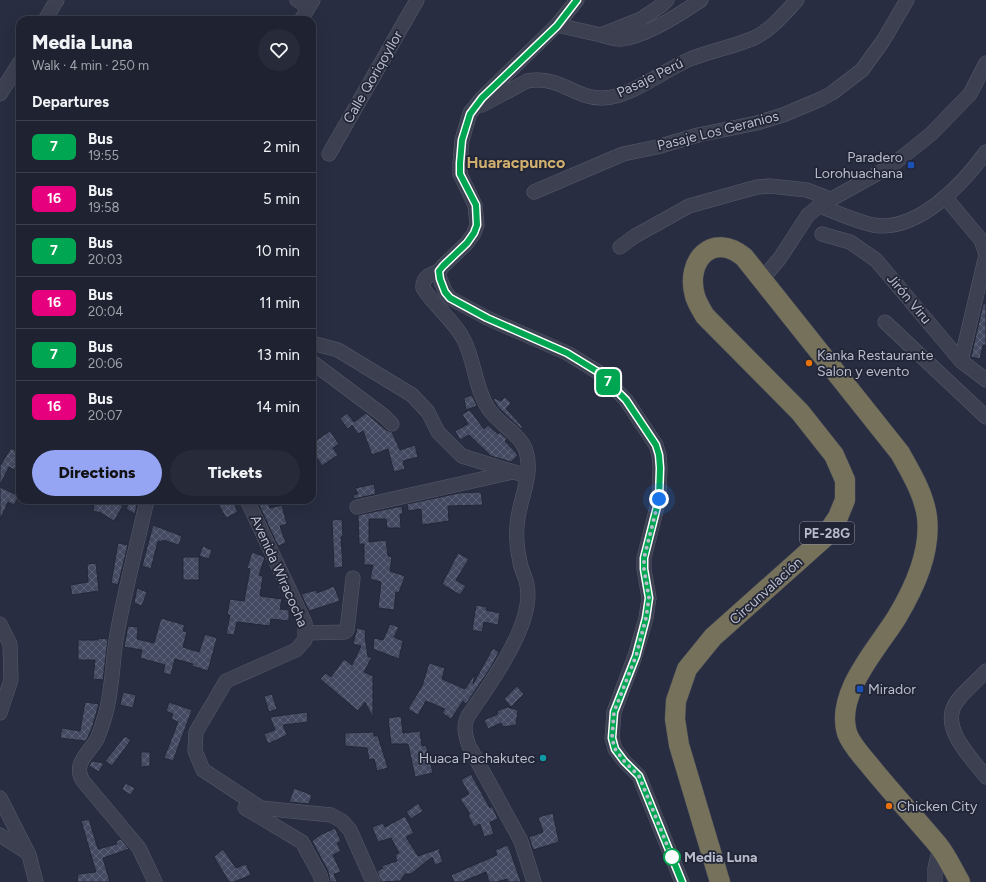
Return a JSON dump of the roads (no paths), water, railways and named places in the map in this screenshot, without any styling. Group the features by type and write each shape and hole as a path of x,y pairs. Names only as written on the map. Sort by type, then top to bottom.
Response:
{"highway":[{"name":"Circunvalación","path":"720,882 679,745 675,719 676,701 687,669 713,637 824,538 838,517 845,500 845,480 834,455 800,412 705,316 695,295 693,283 697,262 708,250 714,247 726,247 740,254 762,279"},
{"name":"PE-28G","path":"762,279 900,453 918,487 927,517 926,548 916,581 897,617 867,660 851,691 844,716 847,734 860,754 901,804 940,847 960,882"}],"street":[{"path":"47,16 57,0"},
{"name":"Calle Qoriqoyllor","path":"329,154 417,0"},
{"path":"534,882 521,841 468,746 464,730 468,716 504,661 521,626 525,611 527,585 520,562 517,524 520,474 526,451 522,442 499,422 488,408 482,396 471,354 463,338 423,288 423,284 428,276 439,271 467,243 474,233 477,225 476,205 460,174 464,129 472,110 482,98 557,26 577,0"},
{"path":"600,35 641,19 667,0"},
{"path":"557,26 616,39 628,38 672,20 701,0"},
{"name":"Pasaje Perú","path":"472,110 527,81 535,80 553,81 593,97 603,98 615,96 635,89 687,60 755,38 780,19 797,0"},
{"name":"Pasaje Los Geranios","path":"534,192 623,154 657,147 698,135 757,123 783,115 821,99 832,93 862,70 883,41 907,0"},
{"path":"302,16 306,2"},
{"path":"762,279 780,258 808,215 824,202 844,193 891,166 931,134 970,94 986,63"},
{"path":"0,94 16,68"},
{"path":"620,247 635,236 689,206 757,187 770,186 807,190 824,202 874,225 892,225 922,215 945,197 986,152"},
{"path":"945,197 981,240 986,254 961,361"},
{"name":"Jirón Viru","path":"822,234 850,242 876,260 961,361 986,380"},
{"path":"439,271 441,285 450,298 487,318 567,353 598,372 626,400 656,445 659,455 660,468 659,499 644,558 644,569 649,598 646,618 636,656 614,712 612,738 615,749 624,761 639,776 682,882"},
{"path":"885,322 906,340 986,417"},
{"path":"316,344 338,350 412,395 428,412 438,432 462,456 520,474"},
{"path":"316,365 384,416 392,424"},
{"path":"357,507 520,474"},
{"path":"146,504 117,635 110,695 105,715 97,739 83,757 78,768 83,781 140,848 155,882"},
{"name":"Avenida Wiracocha","path":"248,504 305,623 305,640 296,650 226,681 196,732 195,751 203,770 213,784 251,813 302,842 320,875 322,882"},
{"path":"306,633 345,632 347,630 353,578"},
{"path":"0,624 10,644 11,680 0,713"},
{"path":"986,671 957,700 951,719 955,736 986,777"},
{"path":"203,770 261,808 331,815 342,821 350,830 373,882"},
{"path":"0,798 30,855 36,882"},
{"path":"0,835 30,855"},
{"path":"935,882 935,868 940,847"}],"place":[{"name":"Paradero Lorohuachana","path":"911,165"},
{"name":"Kanka Restaurante Salon y evento","path":"809,363"},
{"name":"Mirador","path":"860,689"},
{"name":"Huaca Pachakutec","path":"543,758"},
{"name":"Chicken City","path":"889,806"},
{"name":"Media Luna","path":"672,857"}],"district":[{"name":"Huaracpunco","path":"516,162"}]}
